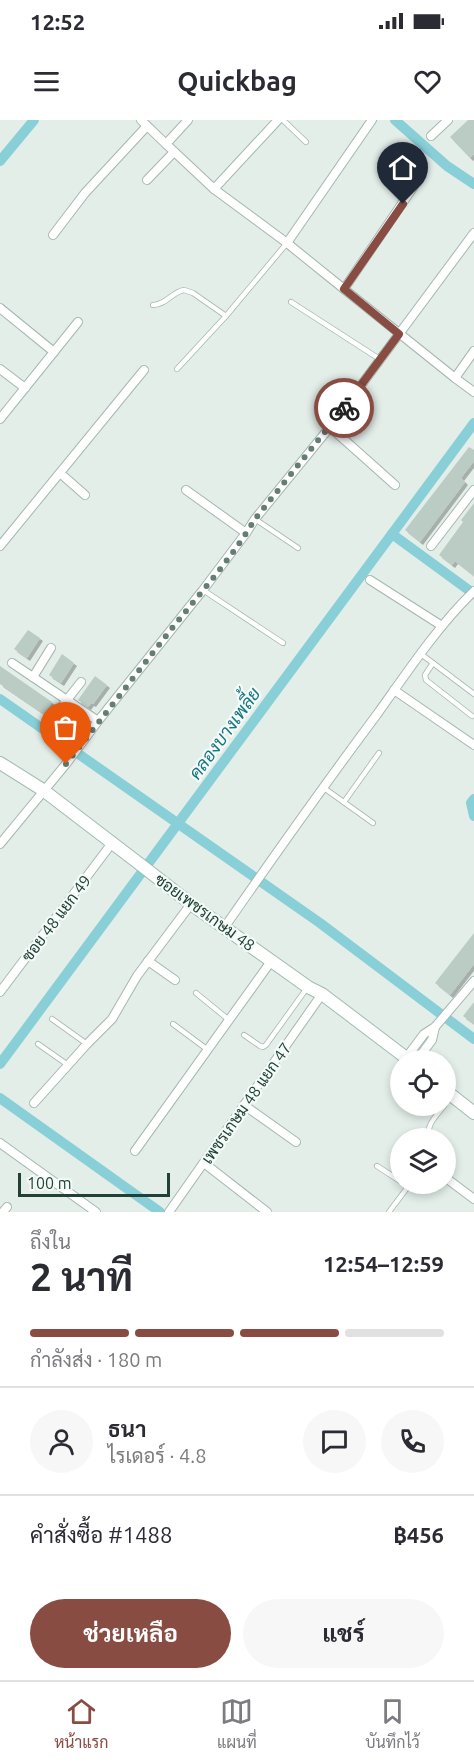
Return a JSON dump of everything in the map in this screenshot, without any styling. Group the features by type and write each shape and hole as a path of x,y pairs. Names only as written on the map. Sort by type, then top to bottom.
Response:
{"street":[{"path":"166,144 188,120"},
{"path":"214,189 278,120"},
{"path":"287,243 372,120"},
{"path":"431,135 448,120"},
{"path":"53,235 144,123 214,189 287,243 474,392"},
{"path":"147,180 174,152"},
{"path":"344,289 414,186"},
{"path":"0,844 82,744 203,590 255,519 330,427 474,233"},
{"path":"0,308 54,352"},
{"path":"0,418 78,322"},
{"path":"455,378 474,351"},
{"path":"0,369 24,388"},
{"path":"0,546 144,370"},
{"path":"330,427 395,485"},
{"path":"60,473 85,495"},
{"path":"186,490 246,533"},
{"path":"431,546 474,490"},
{"path":"370,580 442,626"},
{"path":"224,928 420,654 462,602 474,591"},
{"path":"33,677 51,648"},
{"path":"12,663 98,721"},
{"path":"48,724 81,682"},
{"path":"394,690 474,745"},
{"name":"ซอยเพชรเกษม 48","path":"0,763 43,790 190,904 308,987 322,994 398,1050"},
{"name":"ซอย 48 แยก 49","path":"0,992 112,843"},
{"path":"34,1103 111,1019 133,982 190,904"},
{"path":"135,1151 272,960"},
{"path":"148,961 175,980"},
{"path":"416,1050 424,1034 435,1027 474,981"},
{"name":"เพชรเกษม 48 แยก 47","path":"169,1212 322,994"},
{"path":"456,1104 474,1113"},
{"path":"244,1105 296,1142"},
{"path":"0,1143 96,1212"},
{"path":"204,1163 267,1212"},
{"path":"456,1186 474,1199"}],"lane":[{"path":"283,120 306,142"},
{"path":"177,369 226,316 287,243"},
{"path":"153,305 159,305 176,292 184,290 193,293 226,316"},
{"path":"291,302 381,360"},
{"path":"255,519 298,548"},
{"path":"203,590 283,643"},
{"path":"420,654 474,694"},
{"path":"433,663 425,675 426,680 472,716"},
{"path":"344,802 379,753"},
{"path":"323,787 373,823"},
{"path":"244,1035 260,1046 266,1045 308,987"},
{"path":"196,993 230,1020"},
{"path":"52,1019 87,1044"},
{"path":"172,1024 208,1050"},
{"path":"38,1044 68,1065"},
{"path":"376,1166 390,1174"},
{"path":"389,1212 400,1194"}],"building":[{"path":"468,120 474,120 474,154 470,158 450,137"},
{"path":"469,447 474,450 474,461 461,478 465,482 420,542 405,530"},
{"path":"474,503 474,576 455,561 452,565 439,555"},
{"path":"28,630 40,638 27,658 14,649"},
{"path":"62,654 74,663 61,683 49,675"},
{"path":"0,666 52,702 44,714 0,684"},
{"path":"95,676 107,685 93,704 91,703 88,707 78,700"},
{"path":"69,709 81,717 70,735 58,726"},
{"path":"474,933 474,964 450,995 435,983"},
{"path":"474,1002 474,1024 463,1016"}],"waterway":[{"path":"0,161 34,120"},
{"path":"395,120 447,166 474,184"},
{"name":"คลองบางเพลี้ย","path":"0,1064 474,423"},
{"path":"392,534 474,594"},
{"path":"0,699 320,923 474,1039"},
{"path":"474,799 471,803 474,816"},
{"path":"0,1098 160,1212"}],"way so far":[{"path":"66,764 203,590 255,519 344,408"}],"route":[{"path":"344,408 399,334 344,289 403,204"}]}
